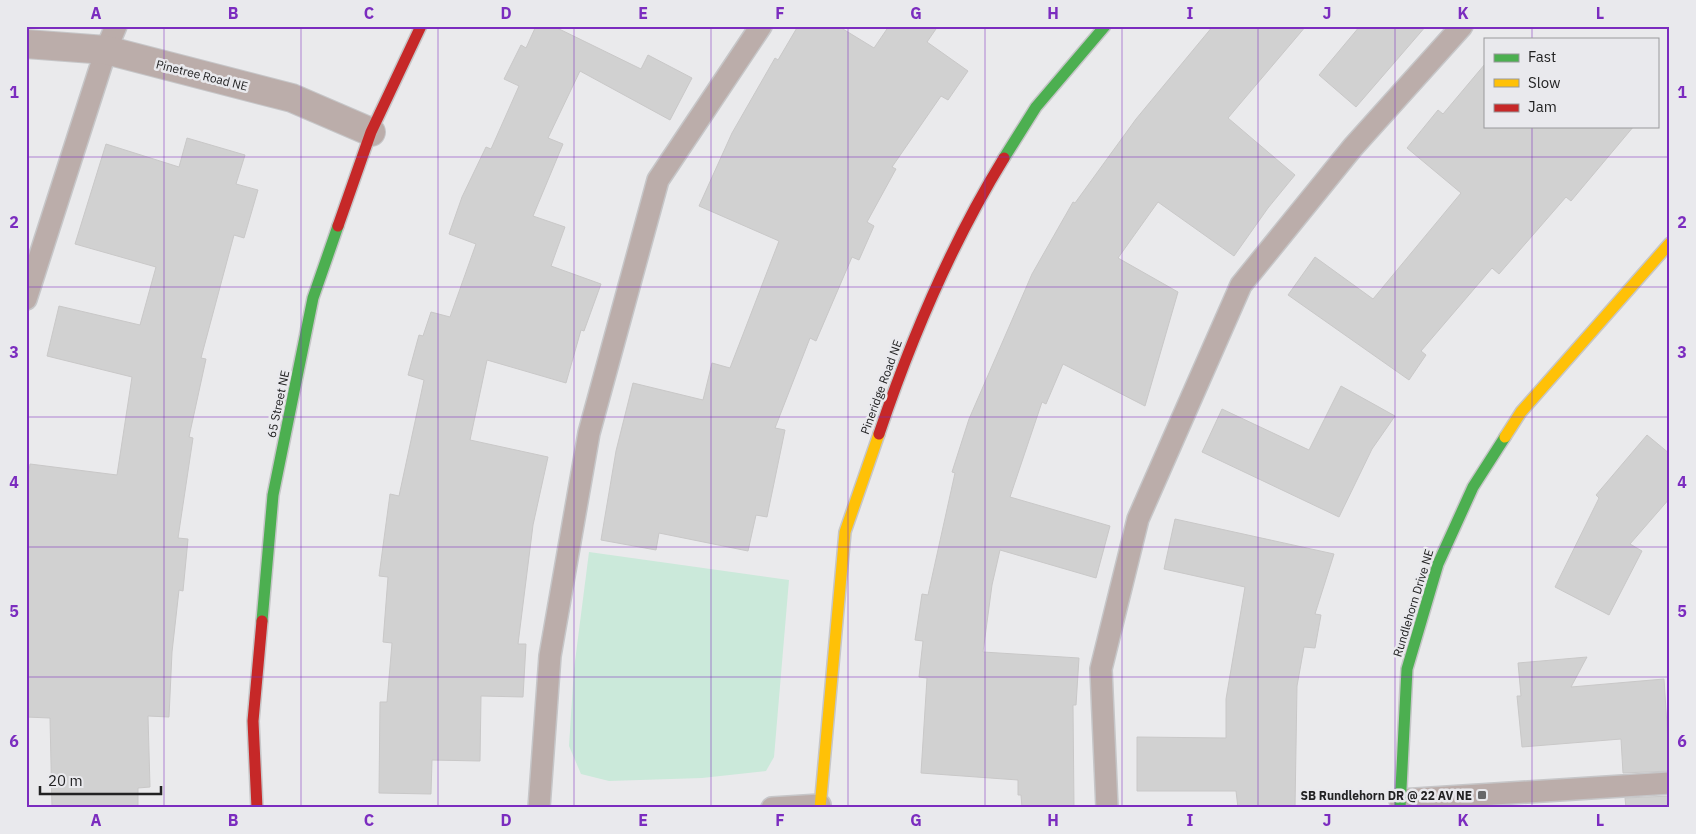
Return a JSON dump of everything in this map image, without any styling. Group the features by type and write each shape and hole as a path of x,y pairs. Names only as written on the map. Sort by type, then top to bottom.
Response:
{"street":[{"name":"65 Street NE","path":"257,808 253,721 273,495 313,298 371,132 421,26"},
{"name":"Pineridge Road NE","path":"820,806 845,532 904,360 978,201 1036,107 1104,26"},
{"name":"Pinetree Road NE","path":"26,44 111,38 292,98 371,132"},
{"name":"Rundlehorn Drive NE","path":"1400,804 1407,669 1438,564 1473,487 1521,412 1670,243"}],"lane":[{"path":"539,808 550,656 588,433 658,180 761,26"},
{"path":"1107,808 1101,669 1138,518 1241,285 1353,147 1462,26"},
{"path":"26,299 111,38"},
{"path":"1400,804 1670,783"},
{"path":"772,808 820,806"}],"green space":[{"path":"589,552 789,580 774,757 766,771 702,778 609,781 581,774 569,746 574,669"}],"building":[{"path":"536,26 553,26 641,69 648,55 692,78 670,120 580,71 548,138 563,144 533,216 565,227 551,266 601,284 584,331 581,330 566,383 487,360 470,440 548,457 533,525 518,644 526,644 523,697 481,696 480,761 432,760 431,794 379,793 380,702 387,702 392,643 383,642 388,577 379,576 390,494 399,496 424,380 408,375 419,335 423,336 431,312 450,317 476,244 449,234 462,197 486,147 491,149 519,86 504,79 521,45 526,48"},
{"path":"798,26 838,26 874,48 889,26 938,26 927,42 968,71 948,100 941,96 892,167 896,169 867,222 874,226 859,260 852,257 816,341 810,338 775,428 785,430 767,517 756,515 748,551 659,533 656,550 601,540 616,451 633,383 703,400 712,363 730,368 779,241 699,206 732,133 775,58 778,60"},
{"path":"1213,26 1306,26 1228,118 1295,175 1268,208 1234,256 1158,202 1118,258 1178,292 1145,406 1063,364 1046,404 1042,402 1010,497 1110,526 1096,578 1000,550 992,585 983,652 1079,658 1076,705 1073,705 1074,808 1022,808 1021,795 1018,795 1018,780 921,773 927,678 919,677 923,641 915,640 922,594 928,595 955,473 952,472 969,419 1032,274 1073,202 1075,203 1136,119"},
{"path":"1360,26 1426,26 1356,107 1319,75"},
{"path":"1484,65 1484,128 1632,128 1571,201 1566,197 1499,274 1492,268 1421,351 1426,355 1409,380 1288,295 1315,257 1373,299 1461,193 1407,148 1438,110 1443,114"},
{"path":"187,138 245,155 236,184 258,190 244,238 234,235 201,358 206,359 189,437 193,438 178,538 188,539 183,591 179,590 172,652 169,717 148,716 150,787 138,788 138,808 52,808 50,718 26,717 26,490 30,464 117,475 132,377 47,356 59,306 140,325 156,267 75,244 106,144 179,167"},
{"path":"1341,386 1395,416 1372,449 1339,517 1202,452 1222,409 1309,450"},
{"path":"1647,435 1670,454 1670,498 1630,544 1642,551 1609,615 1555,587 1599,498 1596,495"},
{"path":"1175,519 1334,554 1315,614 1321,615 1315,648 1304,647 1297,686 1295,808 1238,808 1236,791 1137,791 1137,737 1226,738 1226,699 1245,587 1164,569"},
{"path":"1587,657 1571,687 1664,679 1670,771 1623,773 1621,739 1522,747 1517,696 1521,696 1518,663"},
{"path":"1670,796 1670,808 1626,808 1625,798"}],"traffic: fast":[{"path":"1004,158 1036,107 1105,26"},
{"path":"262,621 273,495 313,298 338,226"},
{"path":"1400,808 1407,669 1438,564 1473,487 1505,437"}],"traffic: slow":[{"path":"1505,437 1521,412 1670,243"},
{"path":"820,808 845,532 879,434"}],"traffic: jam":[{"path":"338,226 371,132 421,26"},
{"path":"879,434 891,398 934,293 967,224 1004,158"},
{"path":"257,808 253,721 262,621"}],"place":[{"name":"SB Rundlehorn DR @ 22 AV NE","path":"1482,795"}]}
